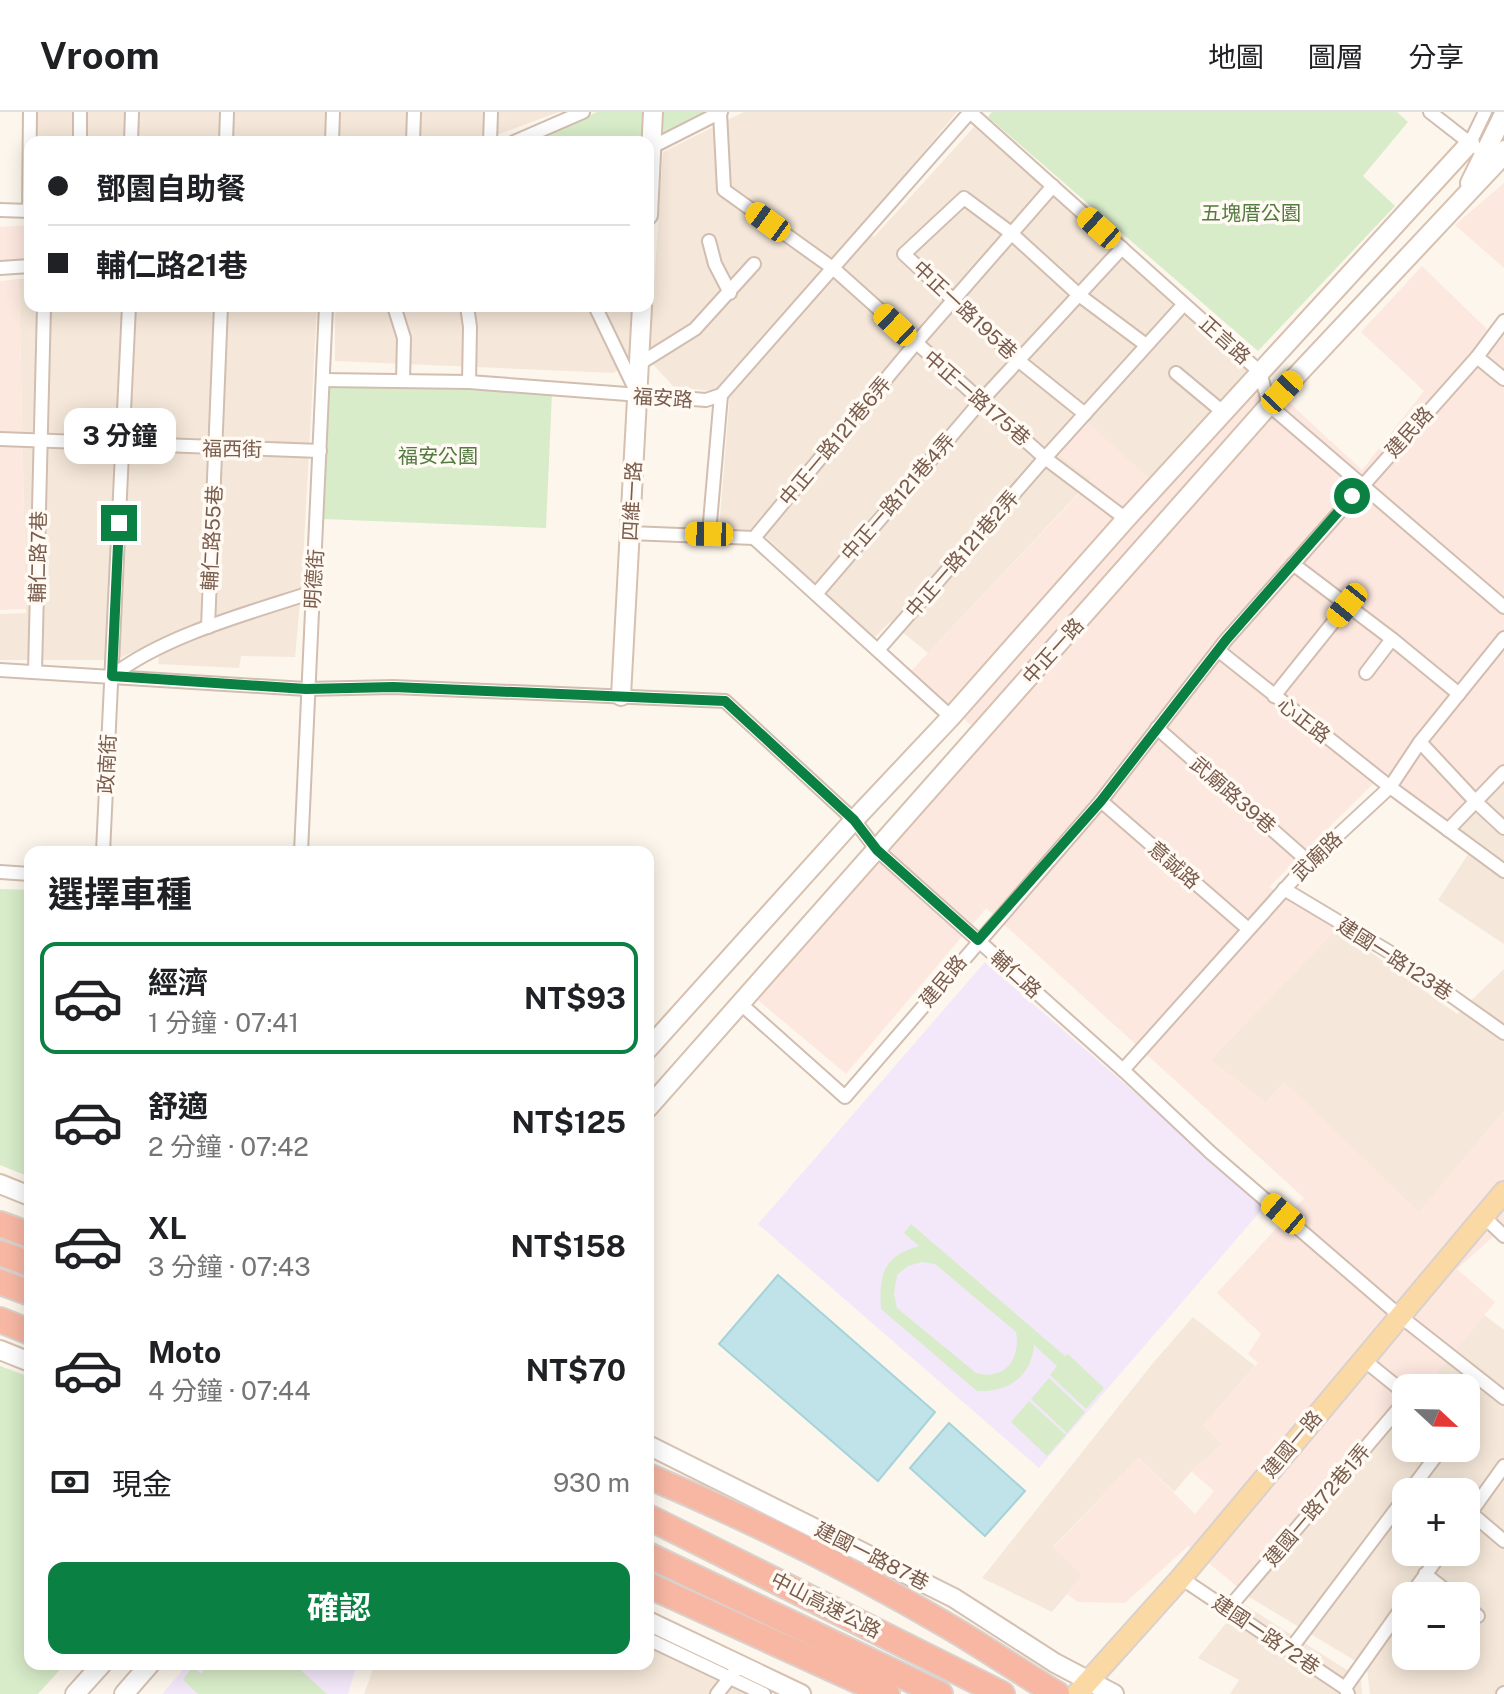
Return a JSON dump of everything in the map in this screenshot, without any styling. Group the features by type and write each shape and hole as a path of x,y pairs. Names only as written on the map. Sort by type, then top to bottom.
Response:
{"highway":[{"path":"0,1224 24,1233"},
{"path":"0,1253 24,1262"},
{"path":"0,1282 24,1291"},
{"path":"0,1320 24,1330"},
{"path":"654,1479 703,1500 953,1629 1048,1689"},
{"name":"中山高速公路","path":"654,1520 1002,1694"},
{"name":"中山高速公路","path":"654,1558 940,1694"},
{"path":"654,1588 887,1694"}],"main road":[{"name":"建國一路","path":"1083,1688 1181,1578 1504,1192"}],"street":[{"path":"30,112 30,136"},
{"path":"80,112 80,136"},
{"path":"131,136 132,112"},
{"path":"226,136 227,112"},
{"path":"332,136 333,112"},
{"path":"413,136 414,112"},
{"path":"490,136 491,112"},
{"path":"526,136 569,115 583,112"},
{"path":"651,136 653,112"},
{"path":"654,146 720,112"},
{"name":"中正一路175巷","path":"720,112 724,190 834,269 1045,458 1126,519"},
{"name":"正言路","path":"970,112 1260,372 1269,405"},
{"name":"福安路","path":"323,380 469,382 706,400 721,395 970,112"},
{"path":"1430,112 1489,154"},
{"name":"中正一路","path":"1485,112 1489,154"},
{"name":"中正一路","path":"1489,154 1495,112"},
{"name":"中正一路","path":"654,1101 1269,405 1463,199 1489,154 1504,114"},
{"name":"中正一路","path":"654,1042 1440,176 1489,154"},
{"name":"中正一路121巷6弄","path":"754,538 915,344 1053,186"},
{"name":"中正一路195巷","path":"1085,414 1019,361 904,254 964,198 1011,233 1079,295 1146,345"},
{"path":"0,210 24,211"},
{"path":"709,241 715,264 730,293"},
{"name":"中正一路121巷4弄","path":"816,594 981,401 1122,248"},
{"path":"639,364 695,329 754,264"},
{"path":"0,268 24,266"},
{"path":"1045,458 1184,304"},
{"name":"輔仁路7巷","path":"35,672 44,312"},
{"name":"政南街","path":"103,846 129,312"},
{"name":"輔仁路55巷","path":"208,627 221,312"},
{"name":"明德街","path":"301,846 306,689 326,312"},
{"path":"396,312 404,338 403,381"},
{"path":"468,312 469,382"},
{"path":"598,312 638,397"},
{"name":"四維一路","path":"621,696 642,312"},
{"name":"建民路","path":"742,1005 845,1097 1101,801 1219,651 1477,357 1504,321"},
{"path":"1477,357 1504,379"},
{"path":"1176,373 1224,413"},
{"path":"709,534 721,395"},
{"path":"1269,405 1504,607"},
{"name":"福西街","path":"0,439 320,451"},
{"name":"中正一路121巷2弄","path":"878,650 1045,458"},
{"path":"630,533 754,538 951,717"},
{"path":"1293,564 1459,694"},
{"path":"112,676 129,662 208,627 313,592"},
{"path":"1274,696 1347,605"},
{"name":"武廟路","path":"1123,1070 1309,862 1390,787 1420,742 1504,638"},
{"path":"1366,673 1392,639"},
{"name":"心正路","path":"1219,651 1390,787 1504,871"},
{"name":"輔仁路","path":"0,670 306,689 393,687 725,701 854,820 877,850 1211,1153 1400,1316 1504,1398"},
{"name":"武廟路39巷","path":"1157,728 1309,862"},
{"path":"1420,742 1504,828"},
{"path":"1448,830 1504,772"},
{"name":"意誠路","path":"1101,801 1247,928"},
{"path":"0,872 24,874"},
{"name":"建國一路123巷","path":"1284,889 1391,953 1504,1033"},
{"path":"0,1184 24,1196"},
{"path":"0,1192 24,1198"},
{"path":"1483,1216 1504,1236"},
{"path":"0,1350 24,1360"},
{"path":"1364,1360 1392,1383"},
{"name":"建國一路72巷1弄","path":"1228,1609 1392,1416"},
{"name":"建國一路87巷","path":"654,1448 954,1598 1055,1663 1083,1688 1114,1694"},
{"path":"1419,1478 1431,1462"},
{"path":"1480,1499 1504,1466"},
{"path":"1290,1650 1392,1514"},
{"path":"1480,1524 1504,1541"},
{"path":"1420,1582 1431,1566"},
{"path":"1425,1574 1435,1582"},
{"name":"建國一路72巷","path":"1181,1578 1347,1691"},
{"path":"1347,1691 1392,1623"},
{"path":"654,1624 736,1670 764,1694"},
{"path":"654,1641 801,1694"},
{"path":"75,1694 97,1670"},
{"path":"124,1694 145,1670"},
{"path":"717,1694 736,1670"}],"shaded area":[{"path":"38,112 559,112 493,136 38,136"},
{"path":"744,112 957,112 862,226 874,237 974,127 1184,304 1252,368 1150,480 1087,423 1057,453 1092,479 928,653 890,622 873,639 765,536 719,529 730,393 674,387 649,360 663,152"},
{"path":"1504,183 1504,268 1455,225"},
{"path":"24,225 24,259 0,261 0,227"},
{"path":"1422,266 1489,331 1504,312 1504,763 1437,828 1374,783 1269,887 1337,928 1210,1060 1266,1103 1284,1082 1419,1212 1504,1111 1504,1244 1494,1236 1457,1269 1495,1302 1436,1374 1392,1374 1392,1427 1246,1594 1188,1546 1125,1603 1078,1602 1067,1594 1083,1575 1053,1548 1139,1458 1195,1514 1214,1491 1191,1471 1222,1444 1204,1425 1258,1363 1248,1354 1261,1334 1217,1293 1304,1198 986,908 846,1074 746,990 975,729 911,671 1092,480 1057,453 1088,423 1150,480 1252,368 1362,470 1424,391 1361,332"},
{"path":"19,279 24,279 24,312 317,312 295,657 241,656 239,668 158,664 161,639 116,660 0,660 0,614 26,613"},
{"path":"19,279 26,609 0,610 0,281"},
{"path":"635,312 632,358 614,373 335,361 335,313"},
{"path":"1504,763 1504,944 1438,900 1471,850 1437,828"},
{"path":"1337,928 1457,1014 1504,969 1504,1111 1419,1213 1284,1082 1266,1103 1210,1060"},
{"path":"985,962 1265,1206 1039,1468 758,1224"},
{"path":"1483,1314 1504,1330 1504,1694 1370,1694 1367,1668 1246,1595 1392,1427 1392,1462 1480,1462 1480,1374 1436,1374"},
{"path":"1193,1317 1255,1366 1204,1425 1222,1444 1174,1492 1139,1458 1053,1547 1083,1575 1052,1612 982,1578 1153,1363"},
{"path":"1242,1603 1361,1679 1362,1694 1230,1694 1239,1680 1198,1658"},
{"path":"654,1651 745,1694 364,1694 373,1670 654,1670"},
{"path":"183,1670 355,1670 348,1694 162,1694"}],"green space":[{"path":"597,112 710,112 654,139 654,136 545,136"},
{"name":"五塊厝公園","path":"992,112 1397,112 1408,122 1363,176 1395,206 1258,351 988,117"},
{"name":"福安公園","path":"329,385 552,393 546,528 323,519"},
{"path":"0,889 24,890 24,1175 0,1165"},
{"path":"911,1224 1065,1356 1068,1354 1104,1388 1086,1409 1050,1375 1057,1366 1034,1345 1029,1366 1016,1380 999,1389 977,1391 881,1309 885,1269 897,1255 919,1246 904,1233","holes":["922,1262 935,1264 1016,1332 1016,1351 1003,1371 986,1375 976,1373 897,1308 894,1294 897,1275 908,1266"]},
{"path":"0,1366 24,1375 24,1670 60,1670 38,1694 0,1694"},
{"path":"1049,1378 1085,1412 1067,1433 1031,1399"},
{"path":"1029,1401 1066,1435 1047,1456 1011,1422"},
{"path":"190,1670 202,1674 203,1670 301,1670 327,1694 198,1694 183,1680"}],"water":[{"path":"778,1275 935,1412 878,1481 719,1344"},
{"path":"949,1423 1025,1491 985,1536 910,1468"}],"route":[{"path":"119,523 112,676 306,689 393,687 725,701 854,820 877,850 978,940 1101,801 1226,640 1352,496"}]}
